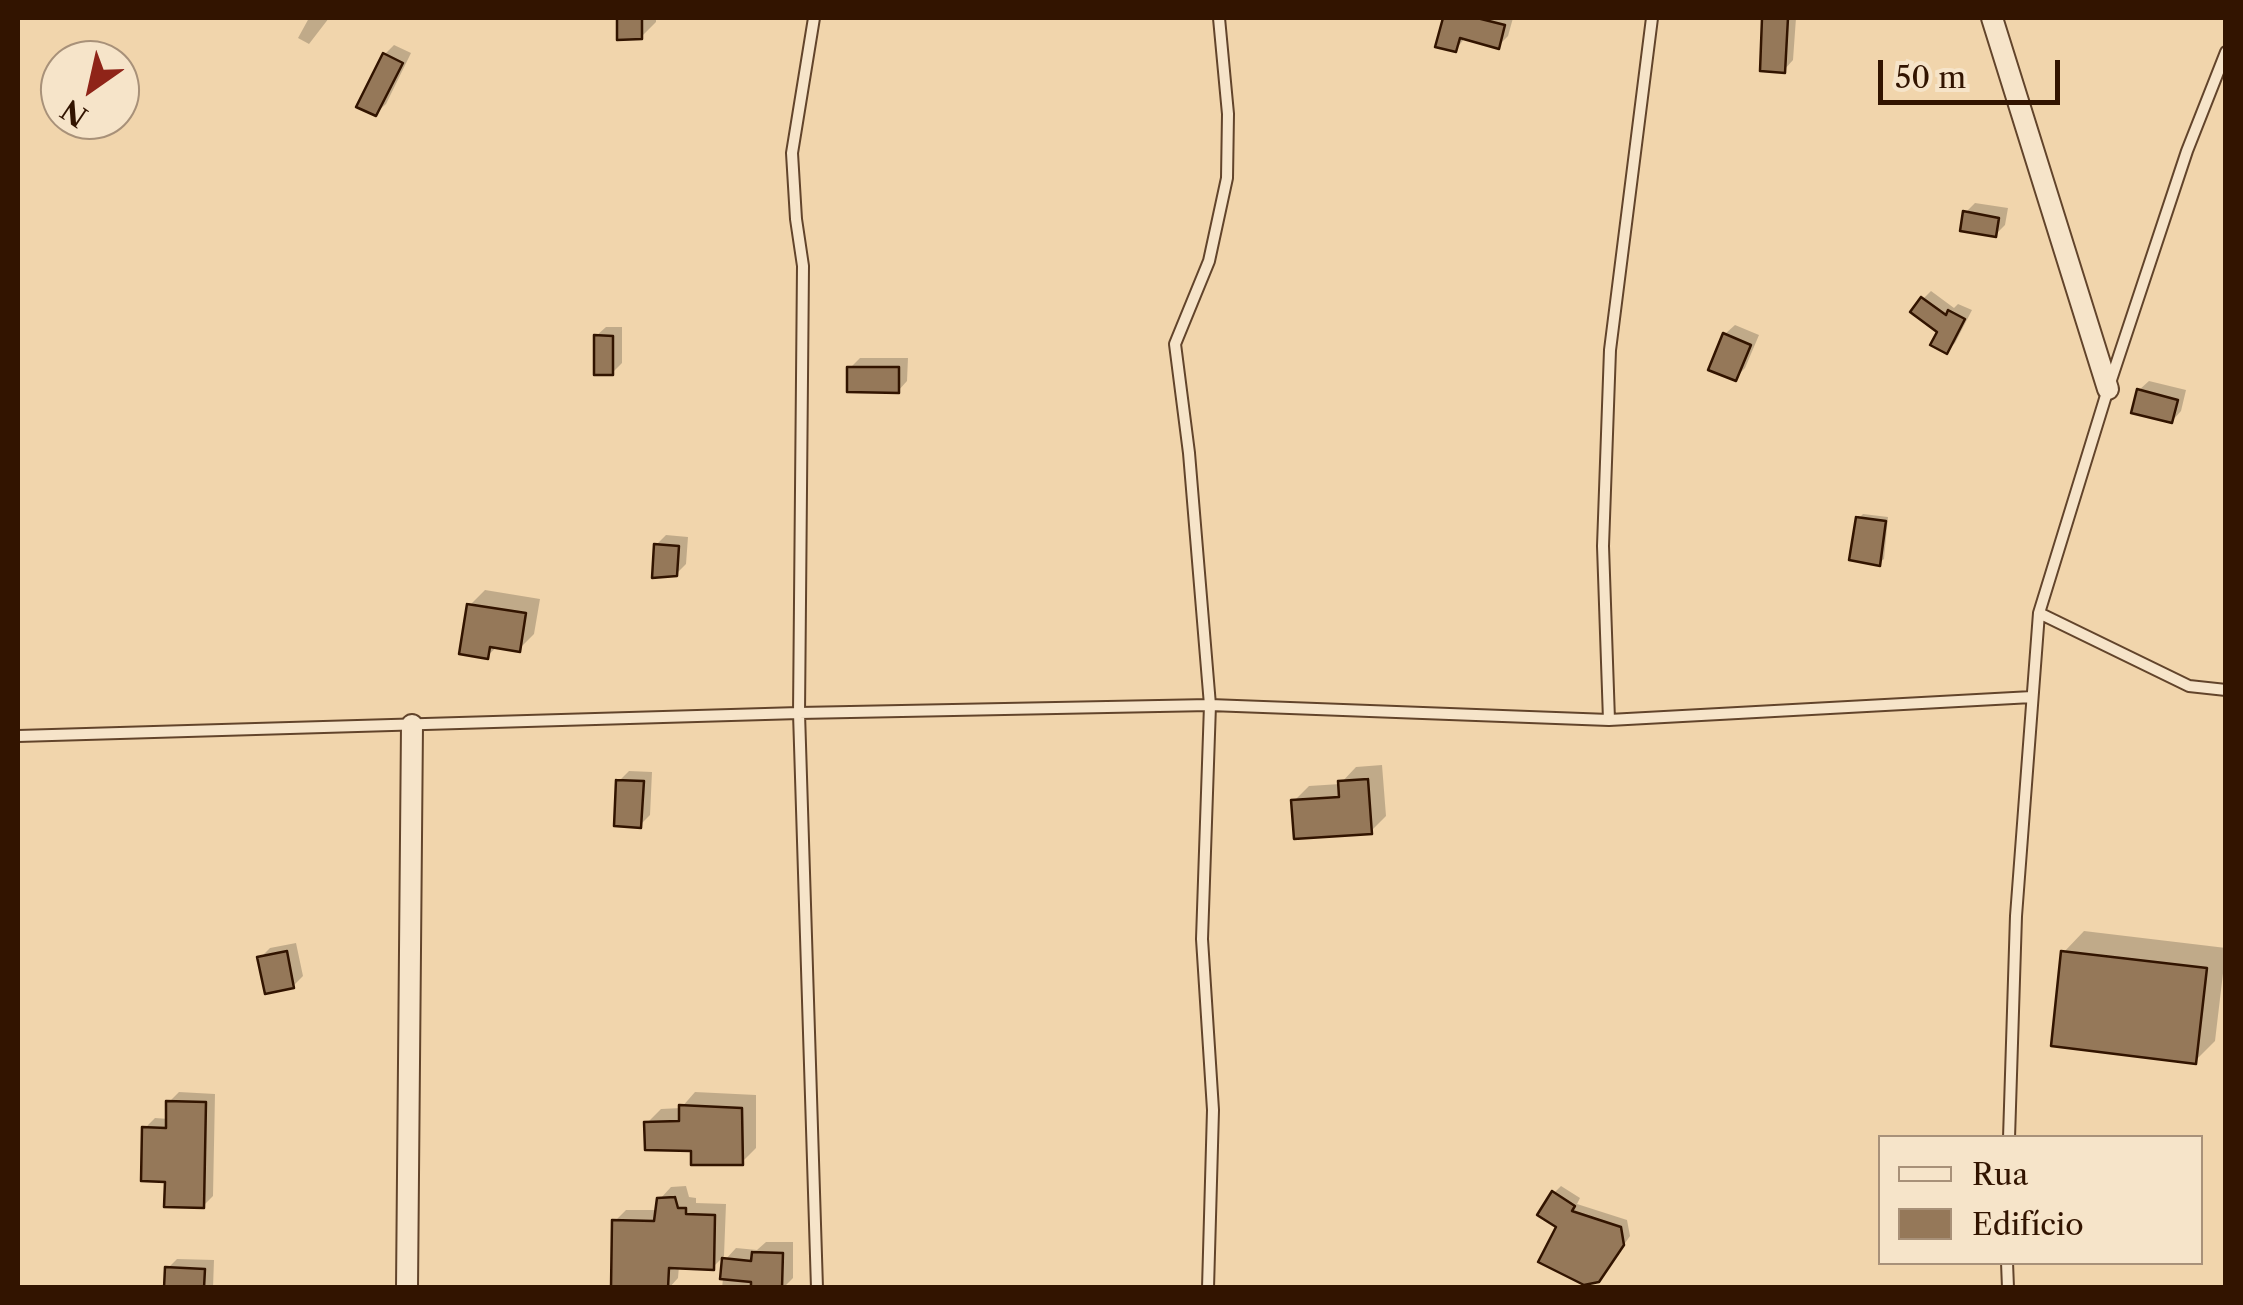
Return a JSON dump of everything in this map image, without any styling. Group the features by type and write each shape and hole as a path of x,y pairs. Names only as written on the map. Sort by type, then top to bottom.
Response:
{"street":[{"path":"1992,18 2108,389"},
{"path":"407,1288 412,725"}],"lane":[{"path":"814,18 792,153 803,266 800,713 817,1288"},
{"path":"1208,1288 1213,1110 1202,940 1210,705 1176,344 1209,261 1226,178 1228,114 1219,18"},
{"path":"1609,720 1602,546 1610,350 1652,18"},
{"path":"2009,1135 2016,916 2038,613 2187,151 2226,52"},
{"path":"2038,613 2189,686 2226,690"},
{"path":"18,736 1210,705 1609,720 2032,697"}],"building":[{"path":"617,18 642,18 642,39 617,40"},
{"path":"1443,18 1477,18 1505,25 1499,49 1460,38 1456,52 1435,47"},
{"path":"1762,18 1788,18 1785,73 1760,71"},
{"path":"383,53 403,63 376,116 356,107"},
{"path":"1963,211 1999,218 1996,237 1960,231"},
{"path":"1921,297 1946,315 1948,310 1965,319 1947,354 1930,345 1937,332 1910,312"},
{"path":"1723,333 1751,345 1736,381 1708,370"},
{"path":"594,335 613,336 613,375 594,375"},
{"path":"847,367 899,367 899,393 847,392"},
{"path":"2137,389 2178,400 2172,423 2131,413"},
{"path":"1856,517 1886,521 1880,566 1849,560"},
{"path":"654,544 679,546 677,576 652,578"},
{"path":"467,604 526,613 520,652 490,647 488,659 459,654"},
{"path":"1368,779 1372,834 1294,839 1291,800 1339,797 1338,781"},
{"path":"616,780 644,781 641,828 614,826"},
{"path":"287,951 294,988 265,994 257,957"},
{"path":"2061,951 2207,968 2196,1064 2051,1046"},
{"path":"166,1101 206,1102 204,1208 164,1207 165,1182 141,1181 142,1127 166,1128"},
{"path":"679,1105 742,1108 743,1165 691,1165 691,1151 645,1150 644,1122 679,1121"},
{"path":"1552,1191 1575,1206 1572,1211 1621,1227 1624,1245 1599,1282 1584,1285 1538,1262 1556,1227 1537,1215"},
{"path":"675,1197 678,1208 686,1208 686,1214 715,1215 714,1270 669,1268 668,1288 611,1288 612,1220 654,1221 657,1198"},
{"path":"752,1252 783,1253 782,1288 751,1288 751,1282 720,1279 722,1258 751,1261"},
{"path":"165,1267 205,1269 204,1288 164,1288"}]}
